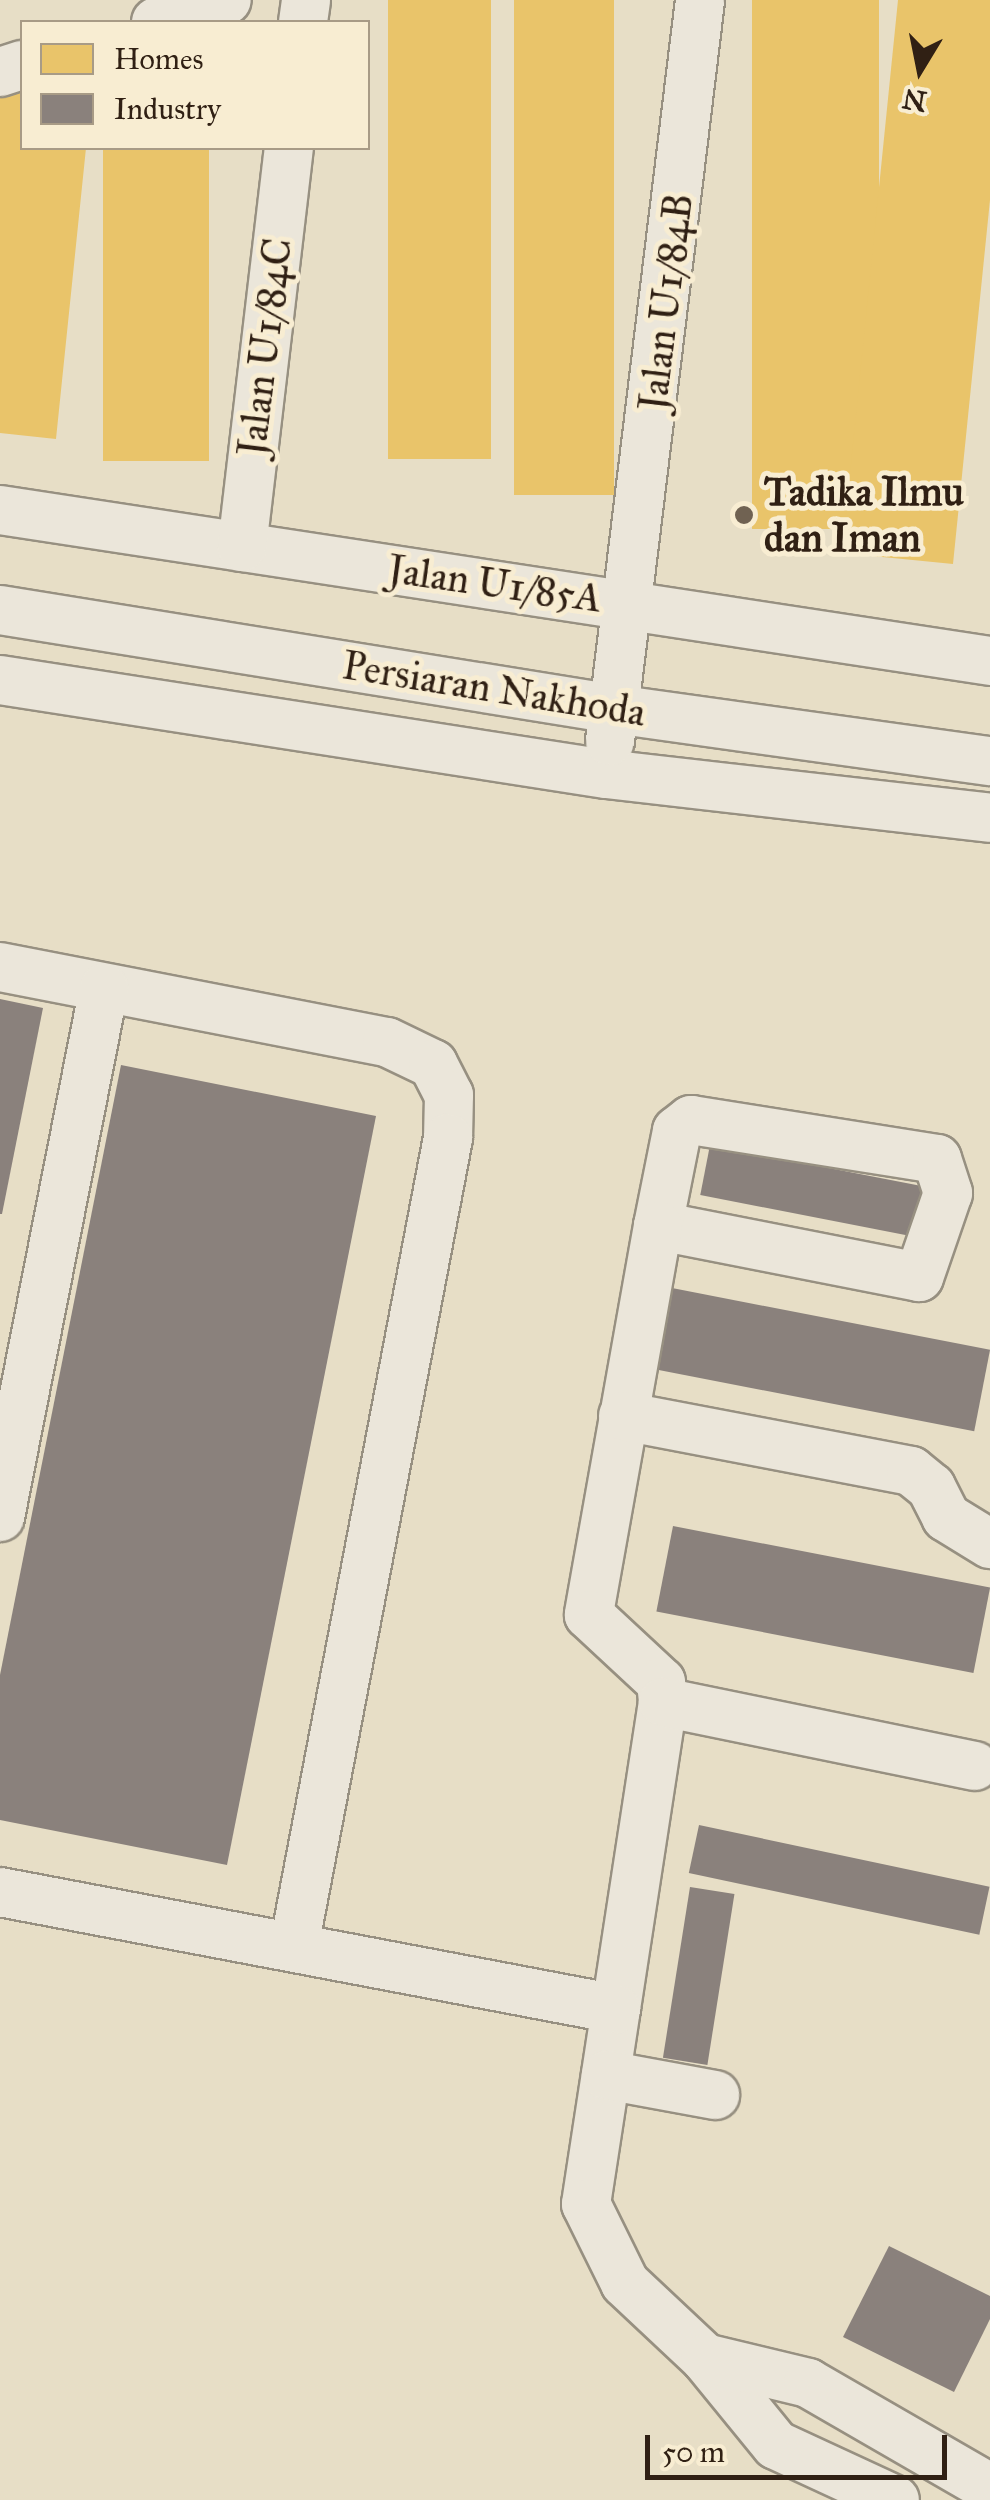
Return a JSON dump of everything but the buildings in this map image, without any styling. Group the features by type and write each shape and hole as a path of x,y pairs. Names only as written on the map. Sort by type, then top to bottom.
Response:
{"street":[{"path":"162,20 227,0"},
{"name":"Jalan U1/84B","path":"606,774 700,0"},
{"name":"Jalan U1/84C","path":"242,547 288,150"},
{"name":"Jalan U1/85A","path":"0,510 626,602 990,661"},
{"name":"Persiaran Nakhoda","path":"0,610 614,710 990,761"},
{"name":"Persiaran Nakhoda","path":"0,680 606,774 990,818"},
{"path":"0,967 401,1047 433,1064 448,1095 448,1138 294,1946"},
{"path":"0,1516 9,1425 104,988"},
{"path":"658,1226 920,1276 948,1193 937,1159 691,1120 677,1131 658,1226 589,1615 661,1682 664,1702 586,2204 625,2282 705,2358 776,2445 895,2500"},
{"path":"624,1416 910,1471 931,1487 946,1517 973,1540 990,1544"},
{"path":"664,1702 974,1766"},
{"path":"0,1892 616,2009"},
{"path":"606,2076 715,2095"},
{"path":"705,2358 808,2383 990,2488"}],"place":[{"name":"Tadika Ilmu dan Iman","path":"744,515"}]}
